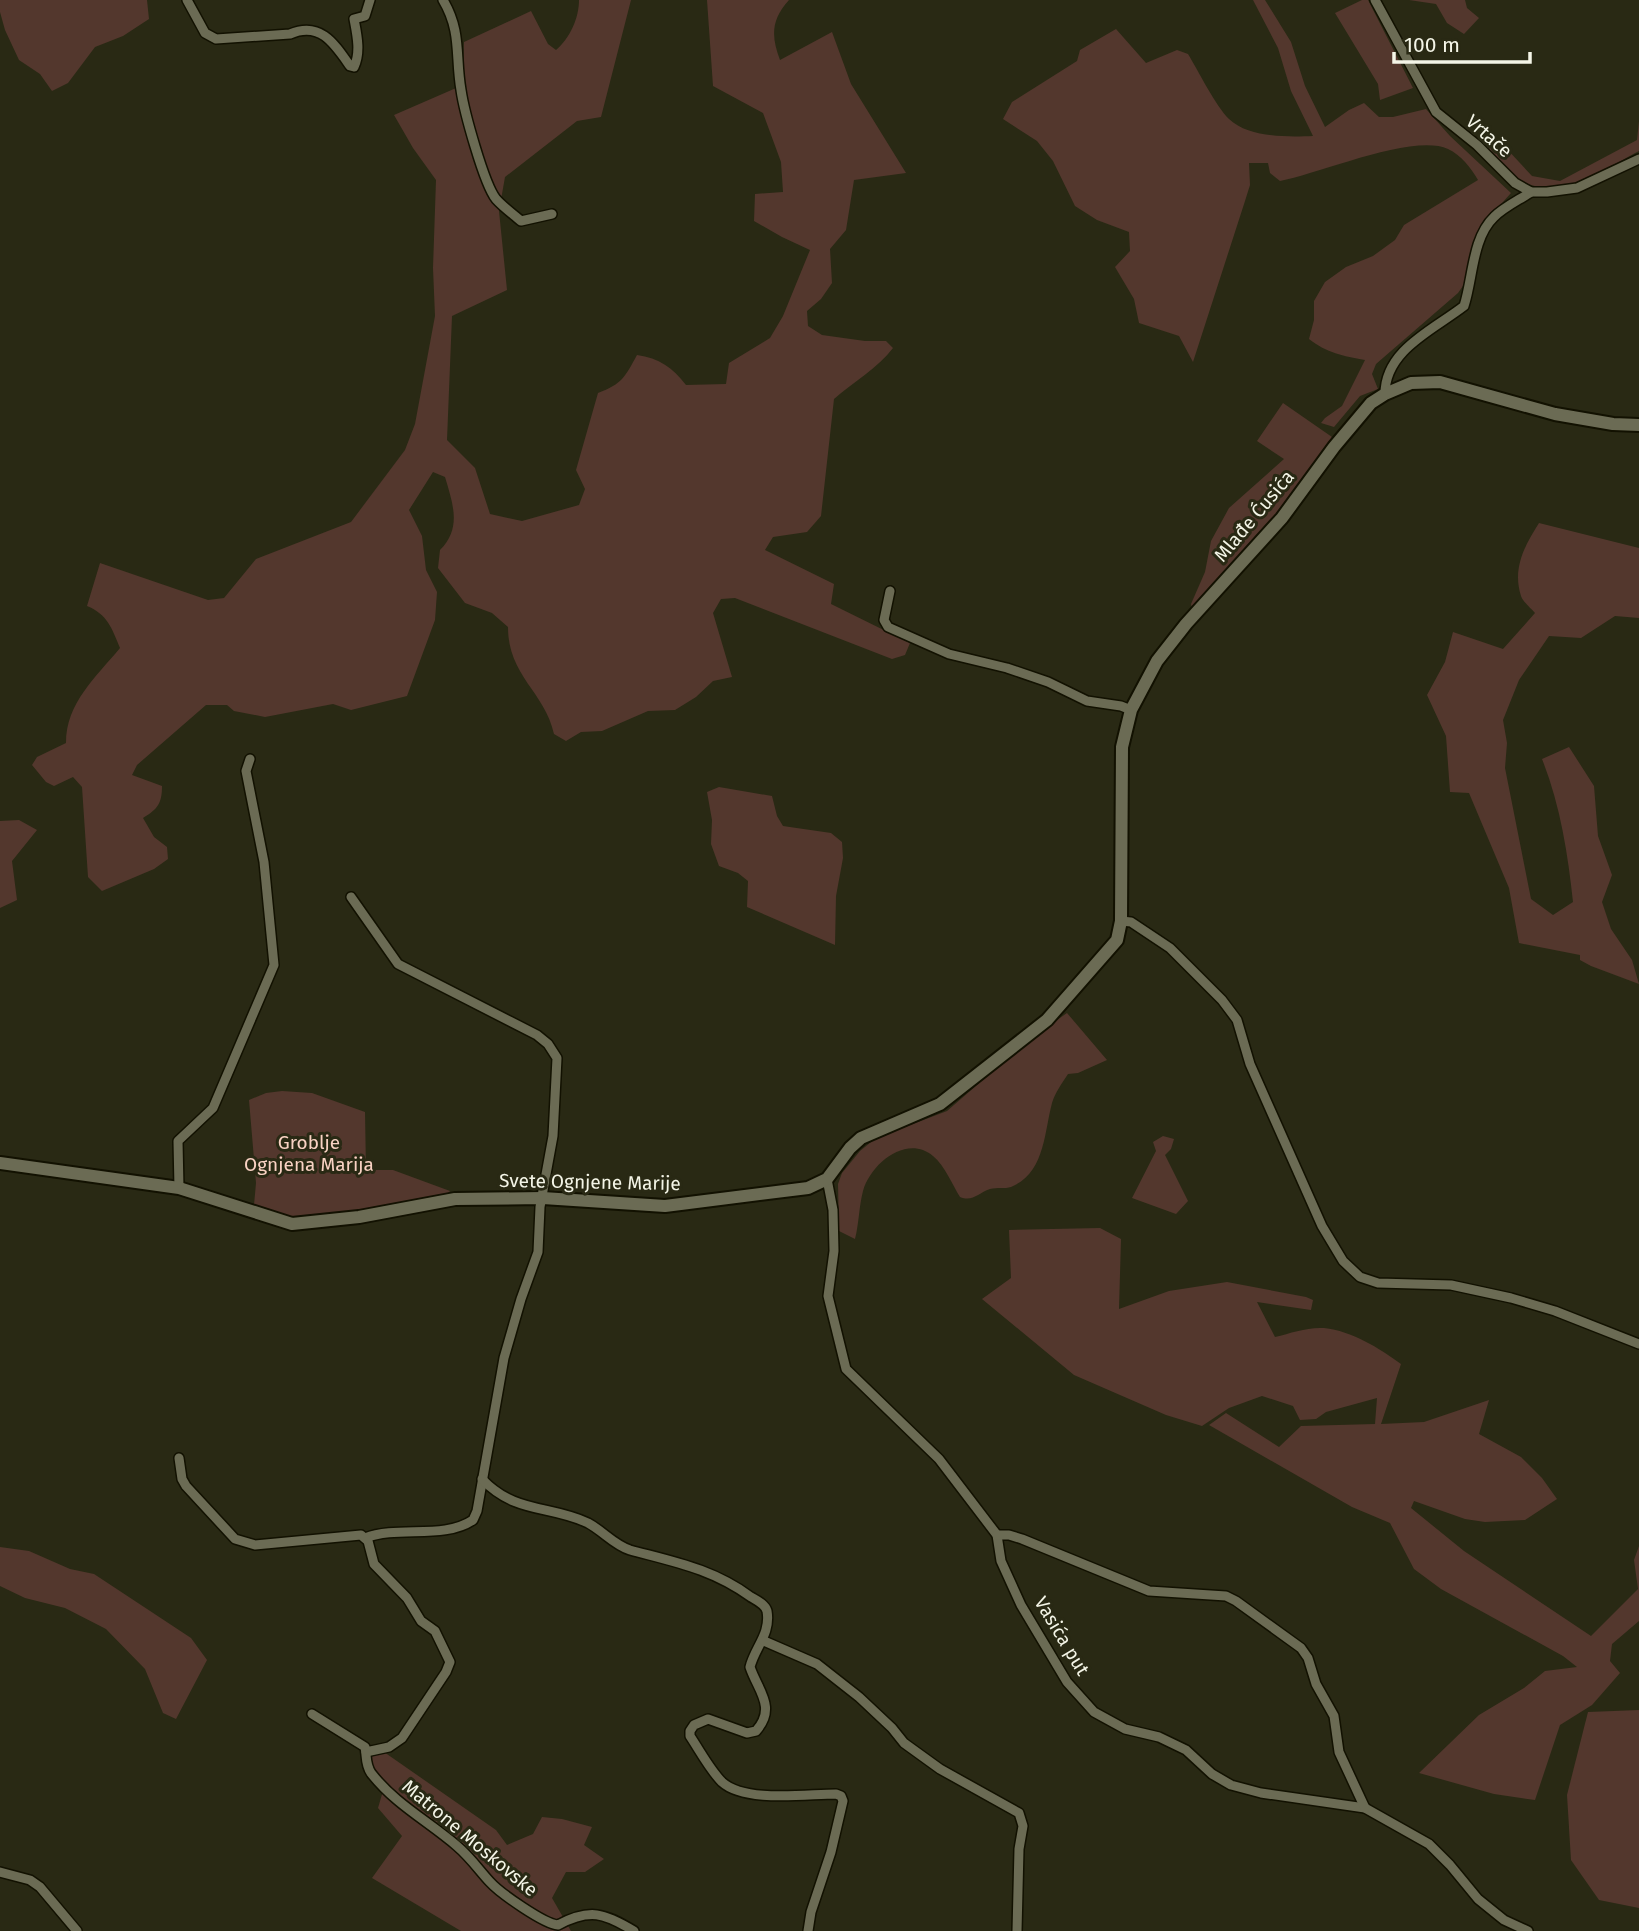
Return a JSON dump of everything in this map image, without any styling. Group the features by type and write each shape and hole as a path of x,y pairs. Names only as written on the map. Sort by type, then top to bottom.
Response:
{"street":[{"path":"187,0 205,33 216,39 290,34 313,29 326,37 350,66 355,67 358,41 355,19 365,16 370,0"},
{"path":"443,0 451,13 458,37 460,89 483,171 495,198 521,221 552,214"},
{"name":"Vrtače","path":"1375,0 1436,113 1477,145 1515,183 1531,192"},
{"path":"1385,394 1387,373 1406,347 1464,306 1483,234 1494,218 1531,192 1577,188 1639,159"},
{"name":"Mlađe Ćusića","path":"1121,921 1122,747 1130,710 1157,660 1192,615 1282,518 1355,420 1371,403 1411,383 1440,382 1555,414 1639,425"},
{"path":"890,591 884,620 888,628 949,654 1007,668 1048,682 1087,701 1130,710"},
{"path":"179,1188 178,1141 213,1108 274,965 264,862 246,772 250,759"},
{"path":"352,897 398,964 537,1035 554,1050 557,1058 553,1136 540,1207 538,1252 504,1358 474,1520 457,1529 386,1532 365,1538"},
{"path":"827,1179 861,1138 940,1104 1047,1020 1117,940 1121,921 1131,922 1170,948 1222,1000 1237,1020 1250,1064 1322,1226 1343,1261 1360,1278 1378,1283 1451,1285 1511,1298 1555,1311 1639,1344"},
{"name":"Svete Ognjene Marije","path":"0,1163 179,1188 292,1224 359,1217 455,1199 543,1198 665,1206 791,1191 808,1188 827,1179"},
{"name":"Vasića put","path":"827,1179 833,1210 834,1251 828,1296 846,1369 939,1458 997,1535 1001,1561 1021,1605 1067,1682 1094,1712 1125,1730 1160,1737 1186,1750 1212,1774 1231,1785 1261,1793 1365,1808 1429,1844 1450,1864 1478,1899 1504,1920 1528,1931"},
{"path":"179,1458 187,1486 235,1539 246,1544 360,1535 365,1538 369,1541 374,1564 407,1598 421,1621 435,1631 450,1662 446,1672 402,1738 389,1747 366,1752"},
{"path":"482,1479 507,1499 589,1524 623,1548 698,1567 736,1586 764,1606 767,1611 764,1641 755,1650 750,1667 766,1702 767,1710 759,1727 747,1733 708,1719 694,1725 690,1737 721,1781 740,1792 841,1796 843,1801 831,1852 811,1912 808,1931"},
{"path":"997,1535 1022,1539 1149,1591 1226,1596 1301,1648 1308,1658 1316,1684 1334,1716 1339,1752 1365,1808"},
{"path":"764,1641 817,1664 859,1697 904,1743 940,1769 1019,1814 1023,1826 1017,1931"},
{"name":"Matrone Moskovske","path":"312,1714 365,1747 365,1761 369,1771 395,1800 457,1846 479,1866 491,1882 543,1921 558,1925 573,1917 599,1914 610,1916 634,1931"},
{"path":"0,1872 30,1880 40,1887 77,1931"}],"green space":[{"path":"0,0 147,0 149,19 123,36 95,47 68,83 52,91 40,74 19,60 5,30"},
{"path":"579,0 631,0 601,117 577,121 505,177 499,211 507,290 452,316 447,440 475,468 490,514 522,521 579,505 585,489 576,470 598,393 622,379 637,355 665,365 686,385 726,384 729,363 770,338 783,316 810,250 754,221 755,194 783,192 781,162 763,113 713,86 707,0 789,0 779,14 774,28 780,60 832,32 851,84 906,173 854,180 846,230 830,249 832,283 821,299 807,311 808,326 822,335 886,341 893,348 834,399 821,516 807,532 773,537 765,550 834,584 831,604 910,643 905,655 892,659 735,598 721,599 713,613 732,677 713,681 696,697 675,710 648,711 602,731 581,732 566,741 554,734 543,706 520,671 510,644 508,627 492,613 465,603 438,568 440,550 451,533 454,515 445,477 433,472 409,510 422,536 426,570 437,592 435,620 407,696 351,710 333,704 265,717 234,711 227,705 206,705 137,765 132,775 162,786 158,805 143,818 154,837 167,847 168,859 154,869 102,891 88,877 82,787 73,777 54,786 46,782 32,765 37,757 66,743 67,729 77,703 92,680 120,648 104,618 87,606 100,563 208,600 224,598 256,559 351,522 405,450 415,424 435,316 433,268 436,180 394,115 463,85 464,42 531,11 548,44 556,50 573,27"},
{"path":"1253,0 1265,0 1291,42 1305,86 1325,127 1364,103 1379,117 1393,117 1426,109 1450,136 1511,193 1494,212 1465,283 1458,293 1376,364 1372,374 1378,389 1360,396 1334,427 1321,423 1342,406 1365,360 1322,348 1309,339 1314,320 1314,301 1325,282 1346,267 1373,256 1395,240 1404,225 1478,180 1461,158 1448,149 1432,145 1412,146 1366,156 1280,181 1270,173 1268,163 1249,163 1250,185 1193,362 1179,336 1139,323 1134,299 1115,267 1130,251 1129,232 1097,220 1075,206 1053,161 1037,141 1003,119 1012,102 1077,61 1080,50 1116,29 1146,63 1177,50 1188,54 1218,105 1237,125 1269,135 1313,136 1291,91 1278,48"},
{"path":"1362,0 1368,0 1413,88 1380,100 1378,84 1335,13"},
{"path":"1409,0 1465,0 1467,8 1479,18 1464,34 1447,23 1436,4"},
{"path":"1639,121 1639,151 1597,174 1551,188 1522,181 1485,147 1506,148 1532,176 1560,181 1637,140"},
{"path":"1283,403 1332,437 1281,513 1192,609 1191,604 1205,572 1211,541 1229,508 1284,459 1257,441"},
{"path":"1539,523 1639,548 1639,618 1615,616 1581,638 1549,636 1519,680 1503,720 1507,743 1505,768 1531,899 1553,915 1573,902 1562,829 1542,759 1569,747 1594,786 1598,836 1612,875 1602,902 1611,929 1632,960 1639,984 1591,966 1580,960 1580,955 1519,943 1509,888 1469,793 1450,792 1446,736 1427,695 1445,662 1453,632 1503,649 1535,613 1522,598 1518,576 1521,557"},
{"path":"719,787 772,796 777,816 783,826 831,833 842,842 843,858 836,896 835,945 747,907 748,881 738,873 719,866 711,844 712,820 707,792"},
{"path":"19,820 37,830 12,861 17,900 0,908 0,821"},
{"path":"1067,1013 1107,1060 1078,1073 1068,1074 1053,1099 1037,1162 1022,1181 1011,1187 990,1189 972,1198 960,1197 945,1170 933,1156 923,1150 902,1150 882,1162 867,1181 855,1239 839,1231 838,1184 842,1173 860,1151 876,1138 947,1111 1030,1039"},
{"name":"Groblje Ognjena Marija","path":"266,1093 312,1093 365,1112 366,1170 393,1170 450,1191 446,1195 316,1218 286,1216 254,1205 256,1183 249,1100"},
{"path":"1163,1136 1174,1139 1171,1149 1165,1155 1188,1201 1176,1214 1132,1198 1156,1151 1153,1142"},
{"path":"1100,1228 1121,1239 1119,1309 1169,1291 1227,1282 1306,1297 1313,1300 1311,1310 1257,1302 1275,1337 1311,1328 1334,1330 1365,1341 1401,1364 1381,1424 1424,1422 1489,1400 1479,1434 1521,1457 1542,1478 1557,1499 1525,1520 1485,1522 1465,1519 1414,1501 1411,1508 1464,1551 1591,1636 1638,1589 1634,1560 1639,1546 1639,1621 1612,1644 1610,1661 1620,1673 1592,1705 1560,1725 1535,1800 1494,1794 1419,1773 1479,1715 1524,1688 1545,1671 1577,1667 1563,1656 1441,1589 1414,1569 1390,1523 1352,1507 1209,1425 1226,1413 1279,1447 1301,1426 1375,1424 1377,1398 1326,1412 1316,1419 1300,1420 1293,1406 1262,1396 1229,1408 1202,1426 1166,1415 1074,1375 982,1299 1011,1278 1009,1230"},
{"path":"0,1547 29,1551 70,1569 94,1574 191,1638 207,1660 176,1719 163,1713 145,1669 106,1629 65,1608 25,1598 0,1586"},
{"path":"1639,1710 1639,1908 1599,1900 1571,1860 1567,1795 1588,1712"},
{"path":"384,1752 496,1830 507,1845 533,1834 542,1817 592,1827 584,1845 604,1859 585,1872 566,1872 552,1898 571,1931 461,1931 372,1878 402,1836 378,1808 385,1784 367,1758"}]}
